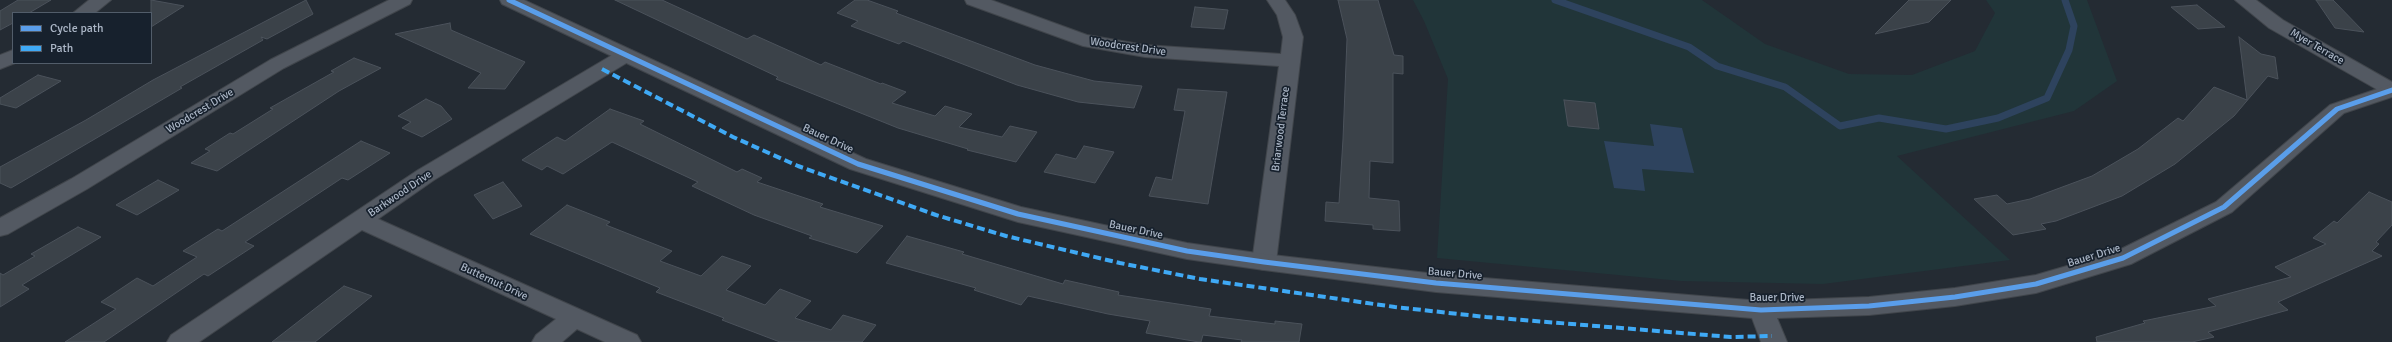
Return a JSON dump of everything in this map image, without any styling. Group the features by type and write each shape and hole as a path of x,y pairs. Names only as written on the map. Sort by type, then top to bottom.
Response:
{"street":[{"path":"84,12 102,0"},
{"name":"Woodcrest Drive","path":"0,228 79,184 277,64 403,0"},
{"name":"Bauer Drive","path":"509,0 858,164 1018,214 1187,251 1264,262 1436,283 1761,310 1869,306 1955,297 2036,284 2123,258 2224,207 2338,109 2392,90"},
{"name":"Woodcrest Drive","path":"974,0 1084,40 1145,51 1289,61"},
{"name":"Briarwood Terrace","path":"1264,262 1293,37 1286,15 1276,0"},
{"name":"Myer Terrace","path":"2244,0 2276,24 2392,90"},
{"name":"Barkwood Drive","path":"180,342 426,175 626,55"},
{"path":"0,63 12,57"},
{"name":"Butternut Drive","path":"361,220 628,342"},
{"path":"1761,310 1774,342"},
{"path":"545,342 574,318"}],"green space":[{"path":"1413,0 1702,0 1765,44 1849,74 1912,75 1975,51 1995,13 1986,0 2087,0 2117,81 2074,111 1897,156 2010,260 1823,284 1681,281 1437,258 1448,79 1424,21"}],"water":[{"path":"1650,124 1682,128 1694,173 1642,169 1645,191 1614,188 1604,141 1654,146"}],"building":[{"path":"18,0 51,0 31,12 12,12 12,24 0,30 0,11"},
{"path":"151,0 184,6 152,26"},
{"path":"306,0 313,14 267,39 261,37 263,40 180,87 182,88 11,188 0,183 0,167 86,120 153,80"},
{"path":"615,0 662,0 747,39 754,35 821,65 825,62 906,92 892,103 935,116 945,106 972,114 959,127 1002,137 1010,126 1037,132 1016,162 967,150 968,149 898,128 776,79 778,77"},
{"path":"855,0 867,0 898,11 896,13 1035,65 1094,81 1142,86 1134,108 1078,102 1017,85 903,41 899,44 851,26 858,21 837,13"},
{"path":"1338,0 1378,0 1394,55 1403,56 1403,74 1393,73 1393,163 1370,161 1369,198 1399,201 1400,231 1373,229 1373,225 1325,221 1326,202 1339,203 1343,139 1347,39"},
{"path":"1909,0 1951,0 1929,22 1875,34"},
{"path":"2316,0 2333,0 2364,32 2335,28"},
{"path":"2197,5 2225,27 2198,29 2171,7"},
{"path":"1195,7 1228,10 1224,29 1191,27"},
{"path":"450,23 451,30 525,62 505,89 468,88 481,73 395,34"},
{"path":"2239,37 2261,54 2275,57 2278,79 2268,76 2234,116 2175,164 2122,196 2056,221 2041,224 2046,229 2013,235 1974,199 1997,195 2007,204 2030,199 2092,176 2138,149 2178,118 2183,121 2214,87 2247,100"},
{"path":"354,58 381,68 339,91 217,171 191,163 210,151 205,149 230,133 233,134 273,109 270,108 334,72 331,71"},
{"path":"38,75 61,81 16,108 0,104 0,98"},
{"path":"1178,89 1227,92 1208,204 1149,196 1156,177 1172,180 1185,111 1174,110"},
{"path":"426,99 441,106 452,119 422,137 402,128 411,122 398,116"},
{"path":"1564,100 1595,103 1599,129 1568,126"},
{"path":"610,109 644,121 640,124 737,172 742,169 762,178 757,182 823,204 820,207 883,226 857,253 809,238 812,236 754,215 692,186 698,182 612,142 563,174 547,166 542,170 522,160 557,137 565,141"},
{"path":"361,141 390,153 348,180 342,178 245,242 254,246 208,276 204,274 104,342 65,342 116,309 101,302 137,278 153,286 197,257 183,251 218,229 222,231"},
{"path":"1084,146 1114,152 1095,183 1044,172 1056,154 1076,159"},
{"path":"158,180 179,190 137,215 116,205"},
{"path":"503,182 522,206 493,219 474,195"},
{"path":"2369,192 2392,202 2392,225 2376,242 2379,244 2372,251 2382,256 2278,302 2288,310 2208,332 2214,337 2192,342 2097,342 2096,337 2145,323 2143,321 2216,306 2208,299 2291,277 2275,267 2326,244 2313,238 2334,221 2337,223"},
{"path":"567,205 610,222 606,225 672,251 660,261 701,276 722,256 751,266 726,290 765,305 780,289 811,301 795,318 831,330 843,315 876,325 862,342 780,342 722,320 724,318 656,292 660,288 530,234"},
{"path":"78,227 101,237 22,285 29,289 0,307 0,273 3,275 35,256 31,254"},
{"path":"907,236 964,252 962,254 1063,284 1065,280 1119,292 1118,295 1211,309 1209,316 1275,324 1275,321 1302,324 1299,342 1241,342 1242,340 1203,335 1201,342 1199,342 1146,333 1150,321 1108,314 1028,296 1021,305 974,290 976,288 886,263"},
{"path":"344,286 372,296 315,342 272,342"}],"waterway":[{"path":"1555,0 1689,47 1717,66 1785,87 1840,126 1879,118 1946,129 1998,118 2047,98 2069,50 2074,26 2065,0"}],"marked path":[{"path":"602,69 733,137 798,166 936,215 1006,236 1120,263 1200,279 1395,307 1486,317 1731,337 1772,336"}],"cycle path":[{"path":"509,0 858,164 1018,214 1187,251 1264,262 1436,283 1761,310 1869,306 1955,297 2036,284 2123,258 2224,207 2337,109 2392,90"}]}
